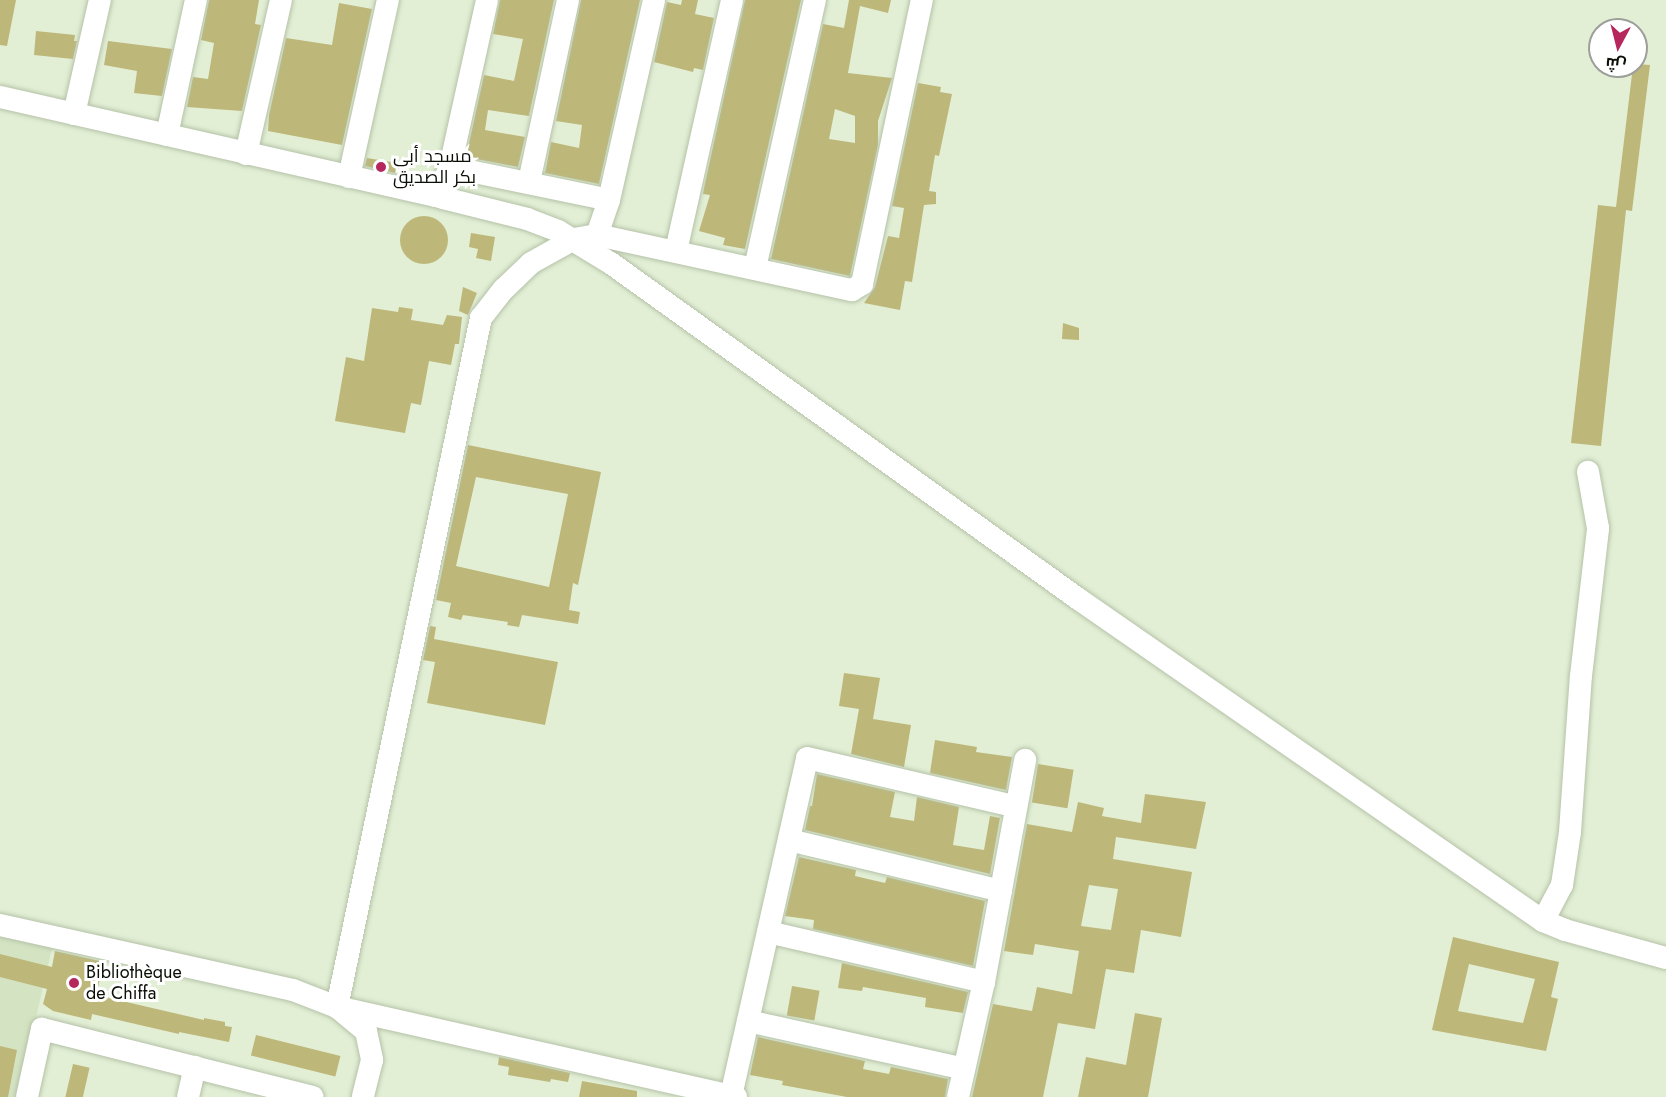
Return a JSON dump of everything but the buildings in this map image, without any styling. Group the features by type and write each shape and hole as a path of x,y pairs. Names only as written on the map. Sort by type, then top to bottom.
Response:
{"street":[{"path":"74,114 100,0"},
{"path":"167,135 196,0"},
{"path":"246,154 281,0"},
{"path":"349,177 388,0"},
{"path":"436,196 450,166 487,0"},
{"path":"529,182 568,0"},
{"path":"597,235 609,200 654,0"},
{"path":"676,251 732,0"},
{"path":"755,268 815,0"},
{"path":"337,1007 481,318 504,289 531,263 574,239 597,235 852,290 862,284 922,0"},
{"path":"0,97 436,196 527,219 574,239 1077,598 1544,921 1565,930 1666,958"},
{"path":"450,166 609,200"},
{"path":"1544,921 1562,885 1570,832 1581,676 1598,528 1588,472"},
{"path":"0,925 293,990 337,1007 733,1096 807,758 1014,807"},
{"path":"958,1097 984,981 1014,807 1025,760"},
{"path":"789,840 1001,891"},
{"path":"768,932 984,981"},
{"path":"337,1007 366,1031 372,1060 363,1097"},
{"path":"748,1021 964,1069"},
{"path":"27,1097 42,1029 313,1097"},
{"path":"188,1097 195,1067"}],"shaded area":[{"path":"0,936 52,948 18,1097 0,1097"}],"place":[{"name":"مسجد أبي بكر الصديق","path":"381,167"},
{"name":"Bibliothèque de Chiffa","path":"74,983"}]}
